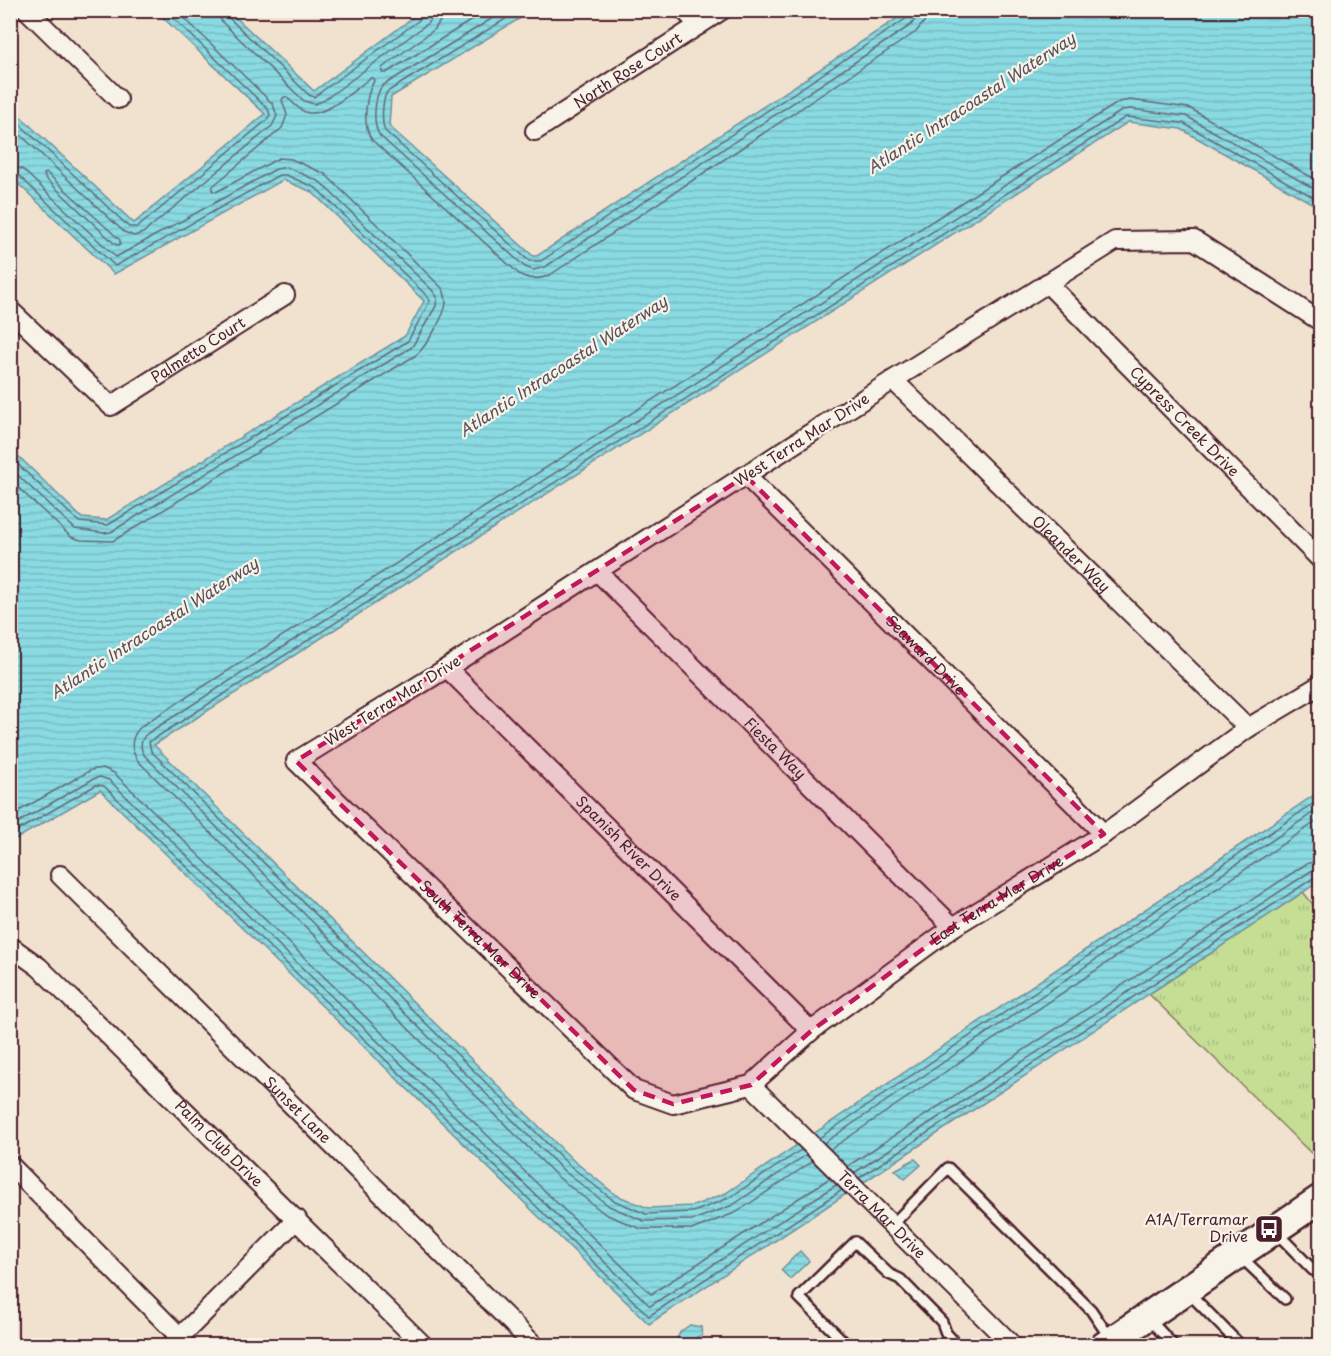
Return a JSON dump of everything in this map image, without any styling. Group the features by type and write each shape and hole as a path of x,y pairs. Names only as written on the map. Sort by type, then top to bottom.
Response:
{"main road":[{"path":"1107,1343 1320,1199"}],"street":[{"path":"27,10 118,99"},
{"path":"684,10 699,25"},
{"name":"North Rose Court","path":"535,131 722,10"},
{"name":"West Terra Mar Drive","path":"296,761 447,668 893,380 1115,241 1194,240 1319,319"},
{"name":"Cypress Creek Drive","path":"1047,283 1320,559"},
{"name":"Palmetto Court","path":"10,310 111,406 285,295"},
{"name":"Oleander Way","path":"893,380 1248,728"},
{"name":"Seaward Drive","path":"746,476 1104,834"},
{"name":"Fiesta Way","path":"598,572 953,927"},
{"name":"Spanish River Drive","path":"447,668 811,1032"},
{"name":"East Terra Mar Drive","path":"673,1104 751,1084 811,1032 953,927 1104,834 1248,728 1320,685"},
{"name":"South Terra Mar Drive","path":"296,761 634,1090 673,1104"},
{"name":"Sunset Lane","path":"60,875 535,1346"},
{"name":"Palm Club Drive","path":"10,946 39,967 424,1346"},
{"name":"Terra Mar Drive","path":"751,1084 1001,1342"},
{"path":"10,1166 176,1341 297,1219"}],"lane":[{"path":"891,1226 948,1168 1091,1310 1107,1343"},
{"path":"1275,1230 1313,1270"},
{"path":"848,1346 799,1297 855,1242 889,1274 900,1279 942,1322 946,1333 958,1346"},
{"path":"1239,1255 1285,1299"},
{"path":"1186,1290 1241,1346"},
{"path":"1146,1317 1174,1346"}],"highlighted area":[{"path":"746,476 1104,834 953,927 811,1031 751,1085 673,1104 634,1090 296,761"}],"green space":[{"path":"1303,892 1320,913 1320,1162 1149,994"}],"water":[{"name":"Atlantic Intracoastal Waterway","path":"156,11 229,11 314,91 422,11 532,11 391,97 389,126 533,256 537,256 908,11 1320,11 1320,208 1181,129 1128,122 154,745 574,1161 616,1195 648,1208 693,1206 726,1193 1320,791 1320,881 649,1324 100,790 11,842 11,449 82,518 106,520 405,336 424,301 312,192 283,180 114,274 11,177 10,107 134,223 265,114"},
{"path":"915,1159 921,1165 905,1179 895,1170"},
{"path":"800,1251 809,1261 790,1279 781,1270"},
{"path":"690,1325 701,1327 702,1335 693,1339 689,1345 681,1345 677,1338 681,1331"}],"place":[{"name":"A1A/Terramar Drive","path":"1269,1229"}]}
